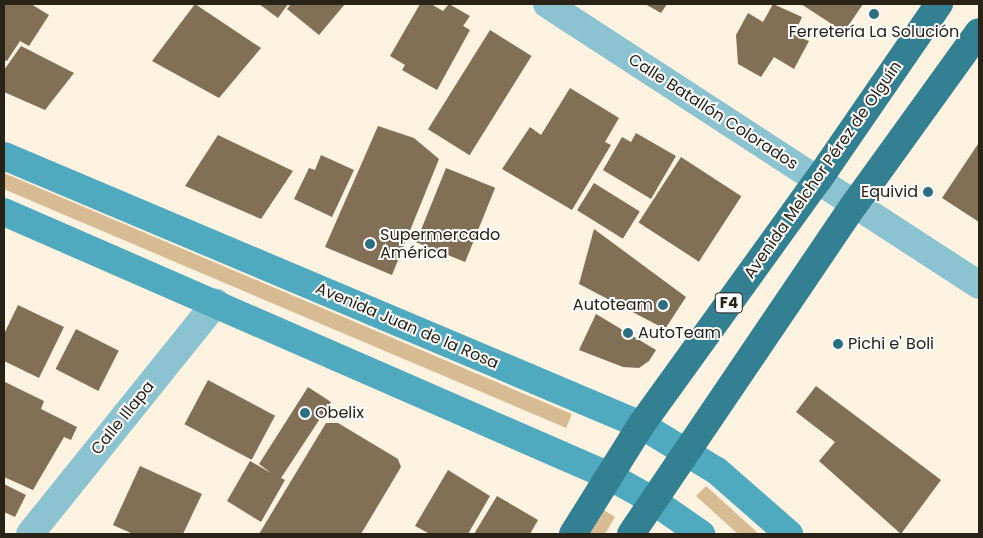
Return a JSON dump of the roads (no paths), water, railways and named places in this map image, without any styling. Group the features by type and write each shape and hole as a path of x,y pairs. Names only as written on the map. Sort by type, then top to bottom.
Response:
{"highway":[{"name":"Avenida Melchor Pérez de Olguín","path":"573,534 641,425 818,180 939,4"},
{"path":"631,534 685,450 854,205 979,32"}],"main road":[{"name":"Avenida Juan de la Rosa","path":"4,156 641,425 717,471 789,534"},
{"path":"4,212 216,302 609,476 652,500 702,534"}],"street":[{"name":"Calle Batallón Colorados","path":"547,4 979,285"},
{"name":"Calle Illapa","path":"30,534 216,302"}],"place":[{"name":"Ferretería La Solución","path":"874,14"},
{"name":"Equivid","path":"928,192"},
{"name":"Supermercado América","path":"370,244"},
{"name":"Autoteam","path":"663,305"},
{"name":"AutoTeam","path":"628,333"},
{"name":"Pichi e' Boli","path":"838,344"},
{"name":"Obelix","path":"305,413"}]}
